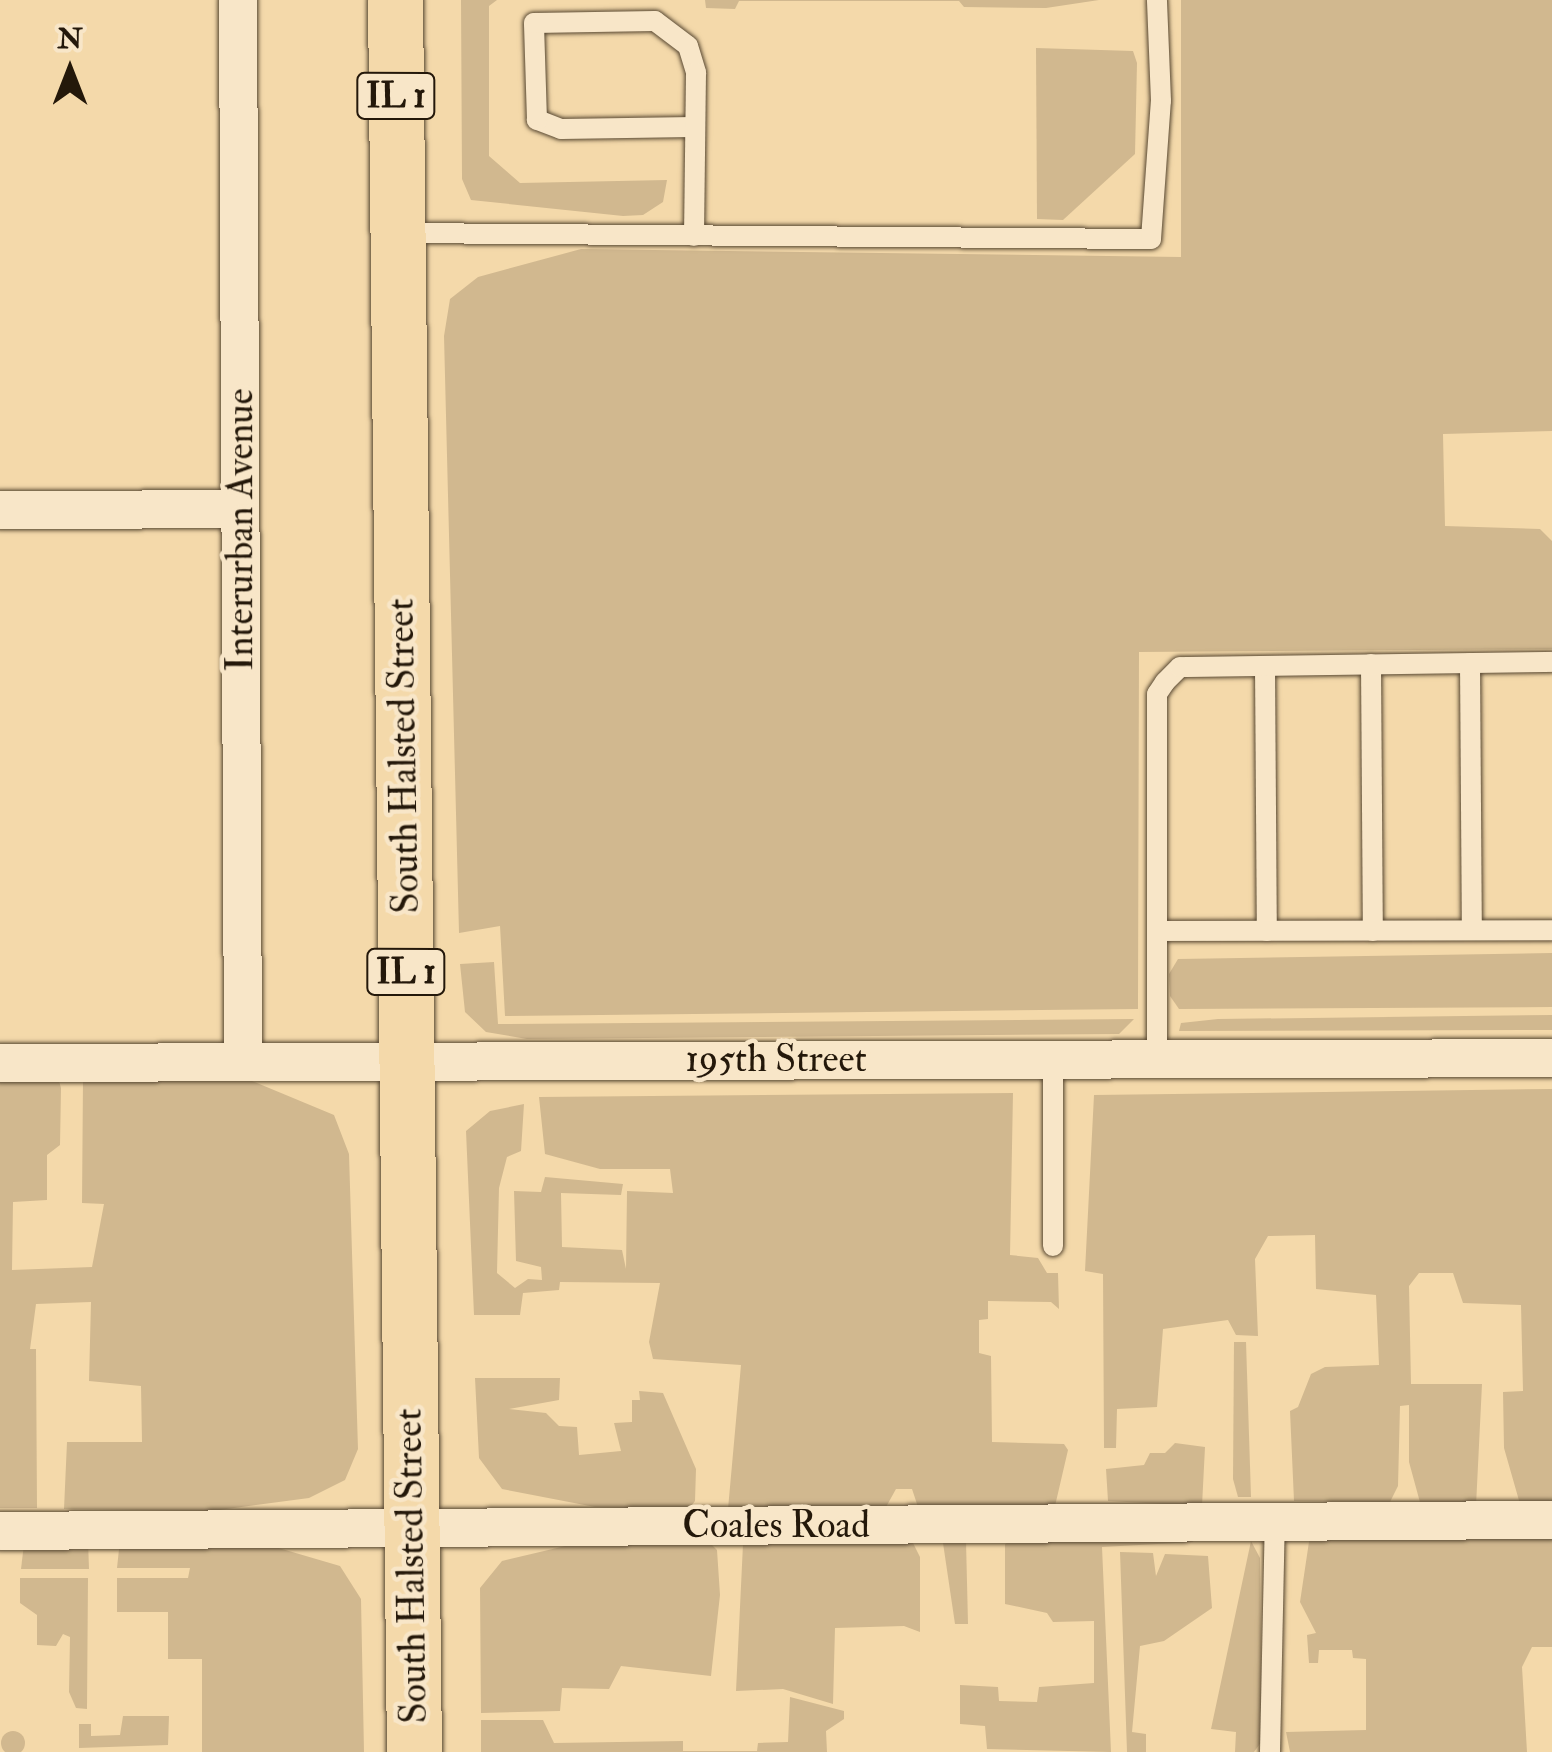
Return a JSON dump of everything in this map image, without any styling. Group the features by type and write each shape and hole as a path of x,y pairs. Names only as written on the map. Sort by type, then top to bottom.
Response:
{"main road":[{"name":"South Halsted Street","path":"396,0 414,1752"}],"street":[{"name":"Interurban Avenue","path":"238,0 243,1060"},
{"path":"0,510 240,510"},
{"name":"195th Street","path":"0,1062 1552,1058"},
{"name":"Coales Road","path":"0,1531 1552,1520"}],"lane":[{"path":"534,0 538,120 560,129 693,128"},
{"path":"398,234 1151,239 1161,101 1156,0"},
{"path":"534,23 655,21 688,46 696,74 694,236"},
{"path":"1157,1059 1157,694 1180,667 1552,662"},
{"path":"1470,663 1472,930"},
{"path":"1371,664 1373,931"},
{"path":"1265,666 1267,931"},
{"path":"1157,931 1552,930"},
{"path":"1053,1059 1053,1246"},
{"path":"1270,1752 1274,1522"}],"shaded area":[{"path":"461,0 497,0 489,6 489,156 520,183 667,180 663,202 643,215 623,216 471,200 462,179"},
{"path":"705,0 1099,0 1046,8 964,7 959,1 739,1 735,9 706,8"},
{"path":"1181,0 1552,0 1552,431 1443,434 1445,526 1540,529 1552,541 1552,649 1139,652 1138,1009 505,1016 500,926 459,933 444,336 450,299 478,277 581,249 1181,257"},
{"path":"1036,48 1133,51 1137,63 1135,154 1063,220 1037,219"},
{"path":"1552,953 1552,1007 1179,1009 1170,996 1169,974 1178,959"},
{"path":"494,962 498,1024 1134,1019 1119,1034 527,1039 486,1032 465,1012 460,964"},
{"path":"1552,1015 1552,1030 1179,1031 1181,1023 1218,1019"},
{"path":"0,1079 59,1081 61,1088 60,1145 47,1155 47,1200 13,1202 12,1270 92,1267 104,1204 82,1203 83,1079 252,1081 334,1115 349,1154 358,1449 345,1480 309,1498 212,1511 64,1509 67,1442 142,1442 141,1386 89,1381 91,1302 36,1304 30,1349 36,1349 37,1508 0,1508"},
{"path":"1552,1089 1552,1504 1520,1504 1504,1448 1503,1392 1523,1391 1521,1305 1463,1303 1453,1273 1419,1273 1409,1286 1411,1384 1482,1384 1476,1506 1421,1506 1409,1462 1409,1405 1400,1406 1398,1486 1390,1502 1294,1501 1290,1411 1298,1407 1311,1374 1325,1367 1379,1365 1376,1295 1316,1289 1315,1235 1268,1236 1255,1259 1258,1336 1236,1335 1228,1320 1163,1329 1157,1407 1117,1409 1116,1448 1104,1448 1103,1274 1085,1271 1094,1095"},
{"path":"1013,1093 1010,1255 1038,1258 1047,1273 1058,1273 1059,1309 1051,1302 988,1301 988,1319 979,1320 979,1353 991,1356 992,1442 1064,1444 1068,1450 1055,1506 918,1507 912,1489 896,1489 886,1507 728,1509 741,1365 653,1359 649,1342 660,1283 560,1282 559,1290 523,1293 520,1315 474,1315 466,1131 490,1111 524,1104 521,1151 507,1157 499,1188 497,1273 515,1288 528,1279 542,1280 541,1267 516,1261 514,1191 541,1192 545,1177 623,1184 621,1195 561,1193 562,1247 622,1250 626,1269 627,1191 673,1193 670,1169 600,1169 545,1154 539,1097"},
{"path":"1234,1342 1246,1342 1251,1497 1238,1497 1233,1479"},
{"path":"475,1378 560,1378 559,1400 509,1409 546,1413 559,1426 577,1427 579,1455 621,1451 614,1423 632,1422 632,1400 640,1400 639,1391 663,1393 696,1469 695,1501 688,1510 595,1507 502,1489 479,1458"},
{"path":"1175,1443 1205,1447 1202,1506 1108,1501 1106,1469 1144,1465 1150,1453 1165,1453"},
{"path":"1552,1534 1552,1647 1532,1647 1522,1667 1527,1752 1290,1752 1286,1732 1366,1730 1366,1659 1353,1658 1352,1650 1319,1650 1318,1663 1309,1663 1307,1635 1316,1633 1300,1602 1310,1535"},
{"path":"1021,1535 1182,1536 1194,1542 1102,1547 1111,1752 987,1749 985,1726 960,1724 960,1685 998,1687 999,1701 1037,1702 1039,1687 1094,1683 1094,1621 1053,1622 1047,1613 1005,1604 1005,1544"},
{"path":"911,1539 920,1557 920,1632 904,1626 835,1628 833,1704 783,1689 736,1691 743,1544"},
{"path":"120,1540 265,1544 340,1566 361,1599 364,1752 202,1752 202,1659 168,1659 168,1612 117,1612 117,1578 188,1578 190,1568 117,1568"},
{"path":"88,1541 89,1569 21,1569 24,1544"},
{"path":"708,1541 717,1550 720,1595 711,1676 621,1666 609,1689 562,1688 560,1711 481,1713 480,1588 502,1561 578,1543"},
{"path":"966,1541 968,1624 955,1624 943,1543"},
{"path":"1251,1541 1260,1558 1262,1741 1254,1752 1235,1752 1236,1732 1211,1729"},
{"path":"1120,1552 1153,1553 1156,1576 1165,1554 1208,1556 1212,1608 1164,1641 1140,1646 1132,1732 1146,1734 1146,1752 1127,1752"},
{"path":"20,1578 88,1578 87,1709 76,1708 69,1692 70,1637 63,1634 56,1646 37,1645 37,1615 20,1603"},
{"path":"790,1697 844,1711 844,1719 826,1731 827,1752 481,1752 481,1720 543,1720 554,1743 683,1741 683,1751 757,1751 758,1743 788,1742"},
{"path":"123,1716 169,1716 168,1745 79,1748 79,1724 91,1724 91,1736 120,1735"},
{"path":"13,1731 22,1734 22,1752 13,1755 4,1752 1,1743 4,1734"}]}
